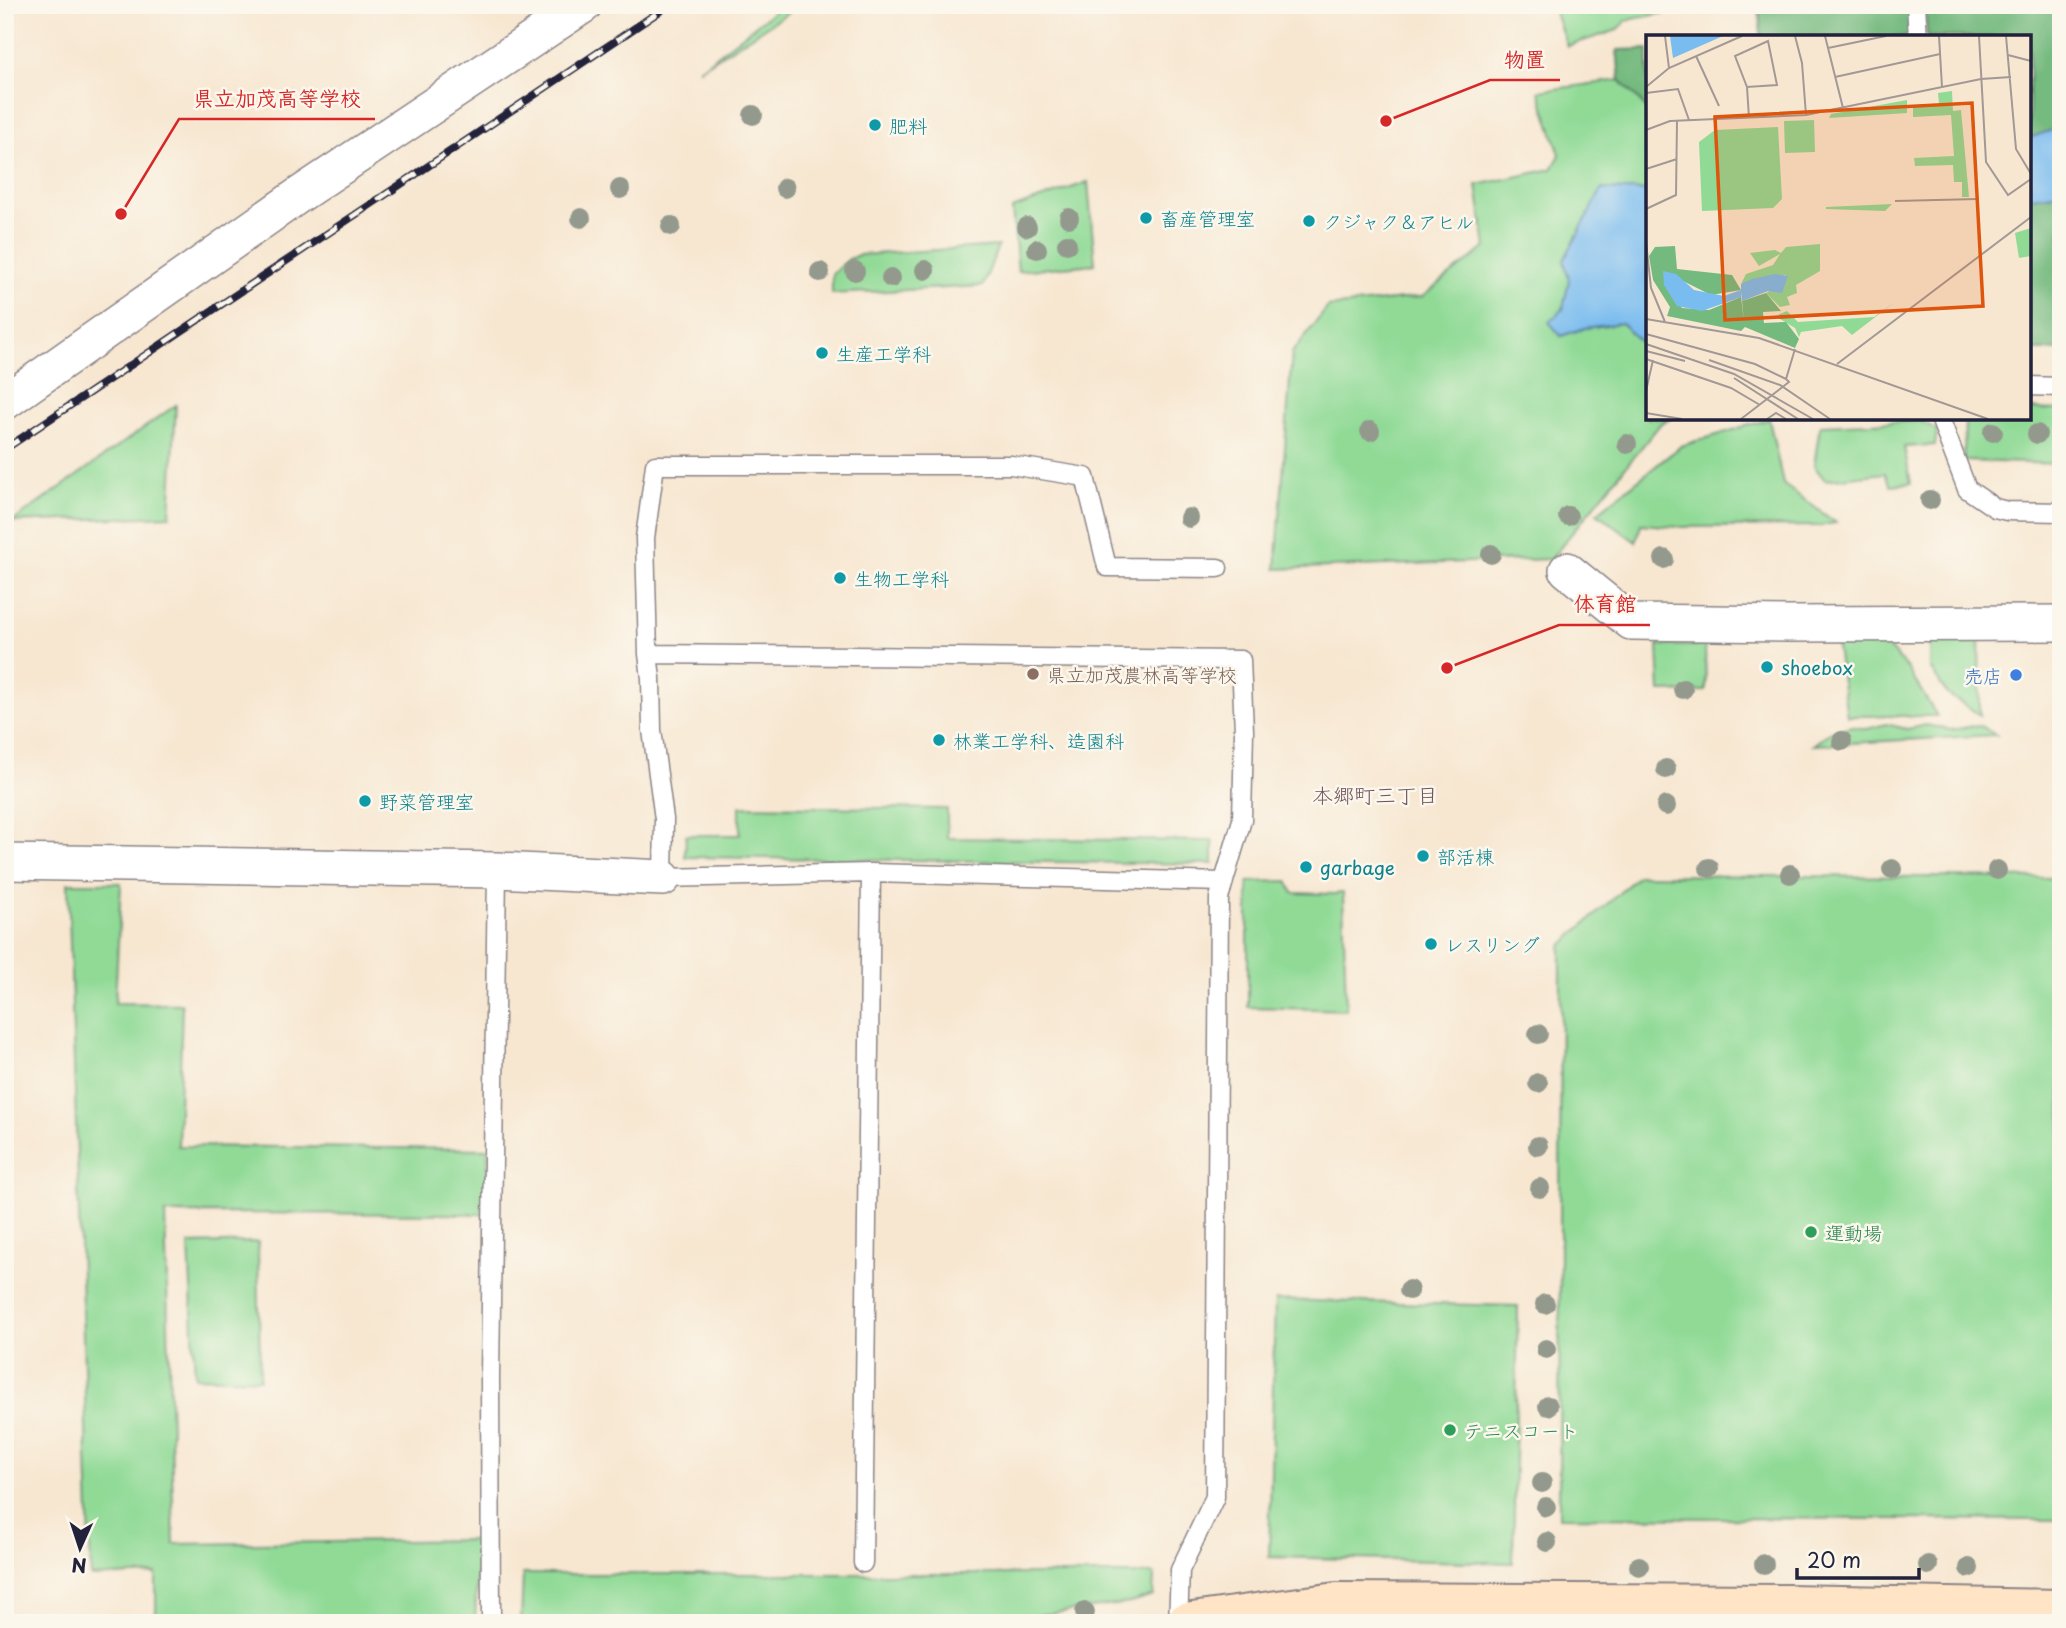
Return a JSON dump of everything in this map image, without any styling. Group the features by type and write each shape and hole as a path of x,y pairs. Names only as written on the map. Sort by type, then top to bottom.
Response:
{"street":[{"path":"5,402 299,195 584,5"},
{"path":"1567,570 1632,622 2061,623"},
{"path":"5,862 497,870 663,878"},
{"path":"1185,1623 1335,1612 1788,1614 2061,1609"}],"lane":[{"path":"1916,5 1918,35"},
{"path":"2031,386 2061,387"},
{"path":"1941,420 1967,489 1995,508 2007,511 2061,512"},
{"path":"1218,568 1107,568 1085,477 1011,464 655,465 645,538 652,730 664,819 663,878 871,873 1224,881"},
{"path":"648,654 1241,660 1244,731 1242,820 1219,898 1215,1497 1180,1570 1178,1623"},
{"path":"491,1623 490,1376 497,870"},
{"path":"863,1563 871,873"}],"green space":[{"path":"782,5 800,5 698,70"},
{"path":"1552,5 1651,5 1664,13 1627,20 1618,30 1567,46"},
{"path":"1759,5 1916,5 1918,35 1761,35"},
{"path":"1925,5 2061,5 2061,127 2031,137 2031,35 1927,35"},
{"path":"1646,49 1646,108 1620,80 1617,50"},
{"path":"1620,80 1646,108 1646,191 1602,189 1564,260 1569,280 1561,336 1585,328 1621,323 1646,347 1646,420 1668,420 1661,423 1551,559 1276,569 1292,353 1328,307 1422,297 1486,247 1477,185 1552,169 1560,155 1539,91"},
{"path":"1088,182 1095,264 1018,271 1012,209"},
{"path":"2061,193 2061,350 2031,350 2031,197"},
{"path":"998,246 983,286 832,294 832,274 858,255"},
{"path":"176,405 170,516 12,522"},
{"path":"2031,409 2061,410 2061,464 1964,461 1965,420 2031,420"},
{"path":"1769,420 1783,484 1836,523 1818,526 1679,527 1641,524 1636,542 1597,513 1681,446"},
{"path":"1921,421 1937,430 1935,445 1904,447 1911,483 1891,485 1885,473 1825,480 1814,466 1820,425"},
{"path":"1930,628 1979,628 1980,715 1947,694 1930,668"},
{"path":"1835,635 1878,636 1907,668 1937,716 1847,716"},
{"path":"1658,645 1705,646 1706,691 1660,692"},
{"path":"1886,724 1907,729 1926,725 1951,730 1979,725 1996,735 1813,745 1830,732 1851,726 1867,729"},
{"path":"740,806 947,809 947,838 1213,841 1213,864 685,857 686,835 740,835"},
{"name":"運動場","path":"1639,875 2061,878 2061,1520 1559,1517 1561,946"},
{"path":"1287,881 1293,893 1343,893 1346,1010 1248,1007 1248,882"},
{"path":"68,883 121,883 115,1003 182,1004 178,1146 488,1149 487,1214 165,1213 174,1544 478,1540 475,1623 156,1623 156,1574 91,1577"},
{"path":"258,1242 260,1379 195,1377 189,1244"},
{"path":"1275,1300 1518,1306 1513,1563 1269,1557"},
{"path":"523,1574 1154,1574 1153,1596 1130,1603 975,1623 521,1623"}],"water":[{"path":"2061,127 2061,193 2031,197 2031,137"},
{"path":"1602,189 1646,191 1646,347 1621,323 1585,328 1561,336 1549,322 1563,309 1569,280 1564,260"}],"railway":[{"path":"5,449 669,5"}],"place":[{"name":"物置","path":"1386,121"},
{"name":"肥料","path":"875,125"},
{"name":"県立加茂高等学校","path":"121,214"},
{"name":"畜産管理室","path":"1146,218"},
{"name":"クジャク＆アヒル","path":"1309,221"},
{"name":"生産工学科","path":"822,353"},
{"name":"生物工学科","path":"840,578"},
{"name":"shoebox","path":"1767,667"},
{"name":"体育館","path":"1447,668"},
{"name":"県立加茂農林高等学校","path":"1033,674"},
{"name":"売店","path":"2016,675"},
{"name":"林業工学科、造園科","path":"939,740"},
{"name":"野菜管理室","path":"365,801"},
{"name":"部活棟","path":"1423,856"},
{"name":"garbage","path":"1306,867"},
{"name":"レスリング","path":"1431,944"},
{"name":"運動場","path":"1811,1232"},
{"name":"テニスコート","path":"1450,1430"}],"district":[{"name":"本郷町三丁目","path":"1375,794"}]}
